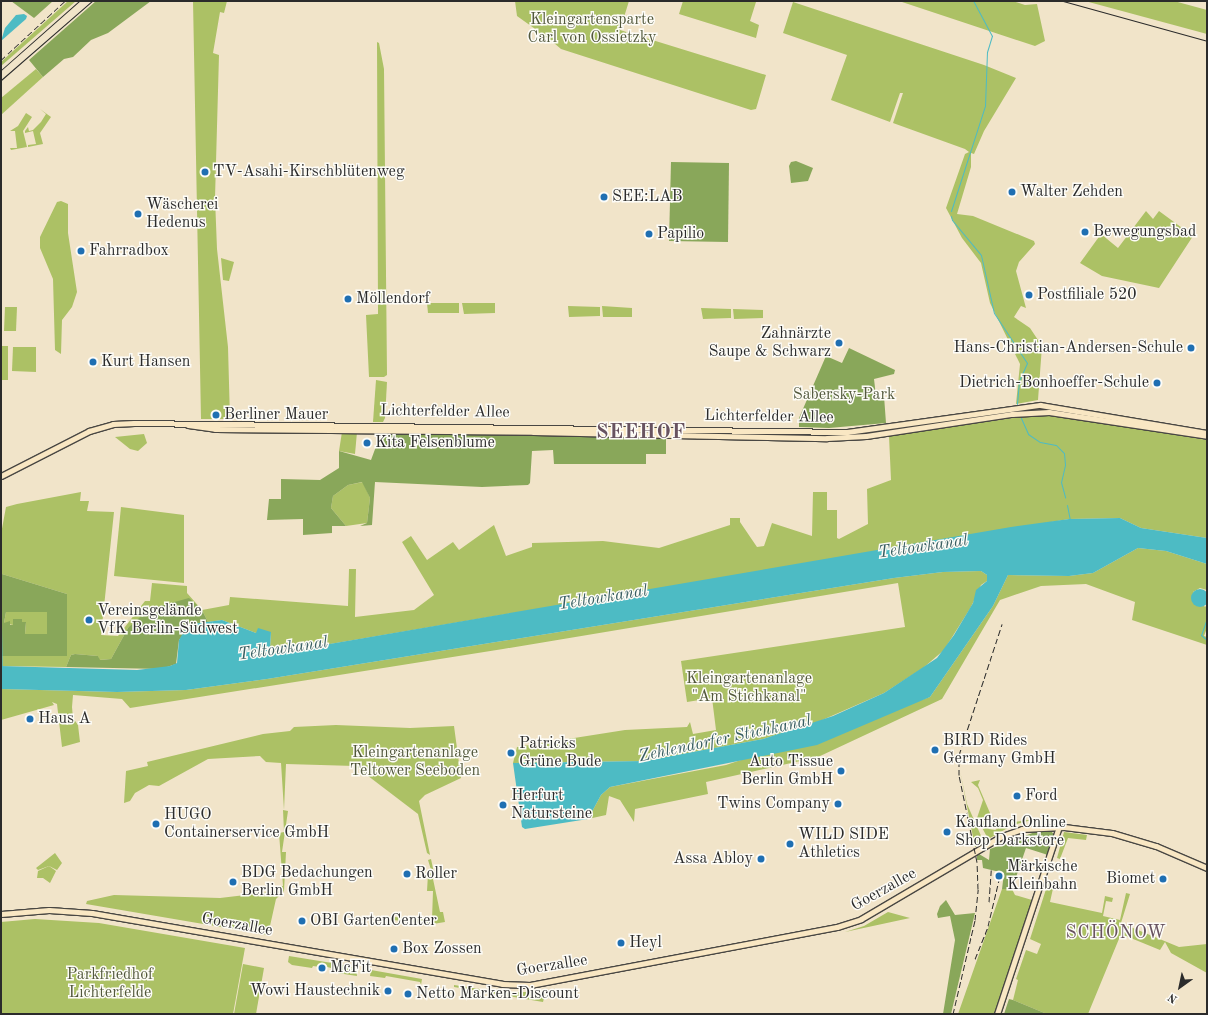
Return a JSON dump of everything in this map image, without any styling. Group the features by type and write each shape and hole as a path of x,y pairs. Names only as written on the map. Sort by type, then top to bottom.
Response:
{"main road":[{"name":"Lichterfelder Allee","path":"200,425 231,423 847,432 1040,405 1207,432"},
{"name":"Lichterfelder Allee","path":"200,425 231,429 834,438 866,436 1012,414 1049,412 1207,436"},
{"path":"1,476 99,428 119,424 180,423 200,425"},
{"path":"231,423 231,429"},
{"name":"Goerzallee","path":"1,914 55,910 92,913 494,983 530,985 846,924 875,913 1007,833 1029,827 1059,827 1125,836 1161,848 1207,868"},
{"path":"997,1014 1059,827"}],"green space":[{"path":"11,1 53,1 34,18"},
{"path":"68,1 76,1 1,66 1,62"},
{"path":"96,1 151,1 108,33 91,40 73,57 64,59 43,77 29,60"},
{"path":"193,1 227,1 224,13 220,12 213,53 219,55 215,198 217,249 228,347 230,419 201,419"},
{"name":"Kleingartensparte Carl von Ossietzky","path":"515,1 629,1 620,30 766,75 756,109 751,110 561,49 547,37 541,38 538,31 517,16"},
{"path":"683,1 756,2 750,21 759,25 756,38 679,14"},
{"path":"899,1 1013,1 1025,5 1037,4 1045,41 1035,46"},
{"path":"1085,1 1174,1 1207,10 1207,34"},
{"path":"793,2 984,65 1016,78 984,131 974,154 971,153 971,167 957,214 973,216 1034,241 1035,244 1019,262 1016,271 1026,308 1021,306 1014,317 1030,328 1042,346 1038,400 1016,404 1020,364 990,303 981,263 962,238 946,208 965,154 969,152 965,149 893,123 903,93 900,93 890,122 831,100 847,55 783,33"},
{"path":"377,42 379,43 384,69 387,375 384,377 369,377 366,315 378,314"},
{"path":"36,69 43,77 1,115 1,98"},
{"path":"40,109 51,117 40,133 43,144 28,147 28,145 36,144 33,131 25,133 25,131 28,127 29,131 33,130 41,122 46,114"},
{"path":"26,113 32,117 23,131 27,147 11,150 10,148 17,148 15,131 10,131 18,126"},
{"path":"796,161 813,168 808,181 791,183 789,166 791,162"},
{"path":"671,162 729,163 728,242 669,241"},
{"path":"61,201 68,204 68,233 77,292 72,307 62,320 61,354 55,350 53,279 40,248 40,237 57,202"},
{"path":"1146,211 1153,219 1159,211 1193,236 1159,288 1102,276 1080,263 1101,234 1118,248"},
{"path":"221,258 234,262 229,281 223,280"},
{"path":"427,303 459,303 459,313 428,313"},
{"path":"462,303 495,303 495,313 464,314"},
{"path":"568,306 600,307 600,316 569,317"},
{"path":"602,306 632,308 632,317 603,317"},
{"path":"5,307 17,307 16,331 4,331"},
{"path":"701,308 731,309 731,318 703,319"},
{"path":"733,309 763,310 763,318 734,319"},
{"path":"1,346 8,346 8,380 1,380"},
{"path":"13,347 36,347 36,372 12,371"},
{"name":"Sabersky-Park","path":"849,348 895,370 894,374 874,379 876,396 884,396 886,423 829,428 799,427 799,418 826,356 842,363"},
{"path":"376,380 387,382 385,418 383,422 373,422"},
{"path":"1033,415 1063,417 1207,440 1207,538 1141,528 1120,518 1069,519 277,653 273,653 270,649 271,632 256,633 222,620 208,622 202,610 229,605 230,597 348,606 349,569 356,569 355,617 414,610 434,595 402,542 411,536 427,560 453,542 459,550 494,525 506,556 532,547 532,543 603,541 659,548 730,525 730,518 740,518 740,522 757,547 764,546 772,523 812,536 813,492 827,492 827,510 837,510 837,538 839,539 868,524 867,489 891,480 889,436"},
{"path":"342,432 357,432 355,454 339,451"},
{"path":"381,433 666,437 666,454 646,454 646,464 554,464 553,450 532,451 530,483 528,485 482,487 375,482 372,525 360,526 367,523 370,498 362,482 348,485 333,496 331,508 346,526 332,526 332,533 303,535 303,519 267,520 269,499 281,499 281,479 320,480 339,468 339,451 371,460"},
{"path":"144,434 147,443 138,451 130,449 115,437"},
{"path":"363,482 370,498 367,523 346,526 331,508 333,496 348,485"},
{"path":"81,492 80,501 89,501 87,511 114,512 101,635 118,636 145,601 150,601 152,583 187,586 187,593 202,610 197,608 128,628 111,659 99,660 98,656 75,654 71,655 66,667 1,666 1,656 67,656 67,594 2,574 1,534 6,507"},
{"path":"121,507 184,515 184,583 114,576"},
{"path":"1138,548 1166,551 1207,564 1207,590 1200,588 1193,592 1205,607 1207,605 1207,628 1204,636 1207,637 1207,645 1132,620 1135,602 1086,584 1041,586 1000,600 942,699 818,757 706,782 708,794 635,809 634,822 620,800 609,796 606,815 588,819 601,795 610,787 726,765 930,697 993,606 1008,575 1069,576 1093,573"},
{"name":"Kleingartenanlage \"Am Stichkanal\"","path":"981,571 987,575 987,581 981,585 971,607 944,650 923,668 884,693 820,721 763,739 644,761 513,763 517,747 625,730 687,727 690,722 693,734 716,730 712,698 687,702 681,661 905,627 898,583 503,649 130,708 122,699 73,695 73,718 78,725 80,742 62,747 57,704 52,702 54,705 1,720 1,689 117,692 186,690 267,679 894,578 943,572"},
{"path":"2,574 67,594 67,656 1,656","holes":["6,612 47,612 47,634 25,634 26,622 22,622 22,619 13,619 13,625 10,625 10,621 4,623"]},
{"path":"189,598 202,610 208,622 192,624 179,640 176,664 161,669 66,667 71,655 75,654 98,656 100,660 111,659 128,628 149,609"},
{"path":"6,612 47,612 47,634 25,634 26,623 13,625 4,623"},
{"name":"Kleingartenanlage Teltower Seeboden","path":"336,725 410,728 454,726 461,778 425,795 419,801 430,855 427,853 418,814 355,766 286,764 284,810 281,763 266,762 260,756 208,759 159,786 149,785 135,793 130,801 124,803 126,771 148,766 147,762 263,734 290,731 294,727"},
{"path":"960,771 967,804 982,838 981,843 975,847"},
{"path":"980,780 978,785 990,813 985,825 989,829 995,830 1008,823 1035,819 1013,825 990,838 987,837 977,818 983,800 978,788 971,782"},
{"path":"283,810 288,811 282,852 286,852 284,891 276,899 268,935 86,904 87,901 114,895 220,898 280,891 278,886 283,886 279,833 284,832"},
{"path":"1035,832 1052,832 1054,835 1048,855 1026,848 1012,889 1002,889 1004,873 983,868 982,860 977,860 977,855 979,854 989,860 990,849"},
{"path":"1064,832 1087,835 1086,840 1068,838 1060,859 1057,858"},
{"path":"55,853 62,863 57,870 49,866 38,870 36,868"},
{"path":"431,859 435,878 433,879 440,912 443,912 445,922 433,924 393,920 393,917 432,919 433,891 427,891 428,874 432,873 428,860"},
{"path":"49,866 56,871 50,883 43,878 37,878 38,871"},
{"path":"1048,883 1054,884 1050,902 1102,913 1105,896 1113,898 1112,902 1106,901 1103,916 1120,920 1126,893 1130,894 1121,923 1179,947 1207,944 1207,973 1171,953 1165,942 1160,950 1121,934 1088,1014 1047,1014 1013,1000 1018,980 1016,979 1026,950 1037,954 1041,944 1030,939"},
{"path":"1002,889 1012,889 1015,895 1032,900 994,1014 958,1014"},
{"path":"946,900 955,915 975,913 951,1014 943,1014 955,940 950,916 938,918 937,914 940,906"},
{"path":"888,912 910,918 845,932 864,926"},
{"name":"Parkfriedhof Lichterfelde","path":"35,919 99,923 245,948 233,1014 1,1014 1,922"},
{"path":"289,956 332,963 331,968 320,965 320,967 313,966 312,968 292,965 288,962"},
{"path":"333,963 356,968 357,976 331,972"},
{"path":"243,964 264,968 256,1014 234,1014"},
{"path":"371,970 422,979 421,985 420,982 386,976 385,978 370,976"},
{"path":"454,985 499,992 542,992 545,994 543,1002 454,987"},
{"path":"1009,999 1013,1000 1047,1014 1004,1014"}],"water":[{"path":"24,14 27,16 26,19 1,41 5,28 16,15"},
{"name":"Teltowkanal","path":"1120,518 1141,528 1207,538 1207,564 1166,551 1138,548 1093,573 1069,576 1008,575 993,606 930,697 817,745 610,787 601,795 588,819 525,829 522,827 513,763 644,761 763,739 833,716 884,693 937,658 954,635 973,603 976,590 987,581 987,575 981,571 943,572 894,578 267,679 186,690 117,692 1,689 1,666 137,670 170,666 177,663 179,640 186,628 192,624 222,620 256,633 258,628 271,632 270,649 273,653 277,653 1011,527 1069,519"},
{"path":"1200,589 1206,592 1209,598 1206,604 1200,607 1194,604 1191,598 1194,592"}],"waterway":[{"path":"951,211 985,106 987,52 992,36 973,1"},
{"path":"951,216 952,220 981,255 994,313 1027,363 1019,381 1017,404"},
{"path":"1021,418 1028,434 1040,442 1056,445 1064,453 1065,465 1061,482 1065,497"},
{"path":"1067,505 1070,520"},
{"path":"1207,618 1201,635 1207,640"},
{"path":"1,627 2,666"}],"tram line":[{"path":"1,70 79,1"},
{"path":"1,80 92,1"},
{"path":"1063,1 1207,41"}],"railway":[{"path":"1,60 65,1"},
{"path":"953,1014 975,920 978,889 977,862 959,775 959,755 1002,624"},
{"path":"989,902 991,870"},
{"path":"975,959 988,926 999,880"}],"place":[{"name":"TV-Asahi-Kirschblütenweg","path":"205,172"},
{"name":"Walter Zehden","path":"1012,192"},
{"name":"SEE:LAB","path":"604,197"},
{"name":"Wäscherei Hedenus","path":"138,214"},
{"name":"Bewegungsbad","path":"1085,232"},
{"name":"Papilio","path":"649,234"},
{"name":"Fahrradbox","path":"81,251"},
{"name":"Postfiliale 520","path":"1029,295"},
{"name":"Möllendorf","path":"348,299"},
{"name":"Zahnärzte Saupe & Schwarz","path":"839,343"},
{"name":"Hans-Christian-Andersen-Schule","path":"1191,348"},
{"name":"Kurt Hansen","path":"93,362"},
{"name":"Dietrich-Bonhoeffer-Schule","path":"1157,383"},
{"name":"Berliner Mauer","path":"216,415"},
{"name":"Kita Felsenblume","path":"367,443"},
{"name":"Vereinsgelände VfK Berlin-Südwest","path":"89,620"},
{"name":"Haus A","path":"30,719"},
{"name":"BIRD Rides Germany GmbH","path":"935,750"},
{"name":"Patricks Grüne Bude","path":"511,753"},
{"name":"Auto Tissue Berlin GmbH","path":"841,771"},
{"name":"Ford","path":"1017,796"},
{"name":"Twins Company","path":"838,804"},
{"name":"Herfurt Natursteine","path":"503,805"},
{"name":"HUGO Containerservice GmbH","path":"156,824"},
{"name":"Kaufland Online Shop Darkstore","path":"947,832"},
{"name":"WILD SIDE Athletics","path":"790,844"},
{"name":"Assa Abloy","path":"761,859"},
{"name":"Roller","path":"407,874"},
{"name":"Märkische Kleinbahn","path":"999,876"},
{"name":"Biomet","path":"1163,879"},
{"name":"BDG Bedachungen Berlin GmbH","path":"233,882"},
{"name":"OBI GartenCenter","path":"302,921"},
{"name":"Heyl","path":"621,943"},
{"name":"Box Zossen","path":"394,949"},
{"name":"McFit","path":"322,968"},
{"name":"Wowi Haustechnik","path":"388,991"},
{"name":"Netto Marken-Discount","path":"408,994"}],"district":[{"name":"SEEHOF","path":"641,433"},
{"name":"SCHÖNOW","path":"1116,933"}],"water label":[{"name":"Zehlendorfer Stichkanal","path":"725,739"}]}
